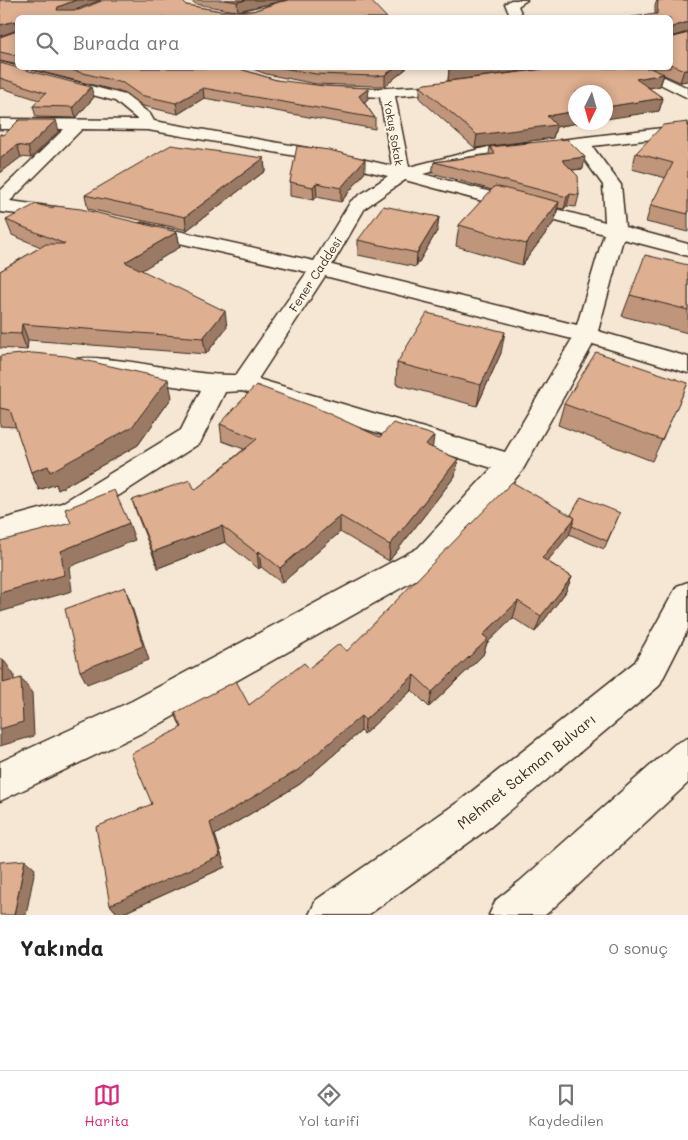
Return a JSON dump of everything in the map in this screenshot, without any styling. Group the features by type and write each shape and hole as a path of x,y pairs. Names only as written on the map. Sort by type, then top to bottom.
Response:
{"street":[{"path":"495,1 516,2 514,15"},
{"path":"0,66 120,98 144,117 148,125"},
{"path":"640,70 688,94"},
{"path":"314,89 387,93 438,90 474,85"},
{"name":"Yokuş Sokak","path":"387,93 402,174"},
{"path":"20,108 148,125 330,157 402,174 688,250"},
{"path":"0,124 148,125"},
{"path":"0,201 76,126"},
{"path":"402,174 488,152 688,130"},
{"path":"0,782 145,712 429,557 512,464 576,355 586,333 615,230 612,185 580,142"},
{"name":"Fener Caddesi","path":"243,383 320,268 358,205 402,174"},
{"path":"0,206 85,216"},
{"path":"122,224 320,268 586,333 688,365"},
{"path":"67,363 133,370 216,384 243,383 512,464"},
{"path":"0,532 71,512 191,436 216,384"},
{"name":"Mehmet Sakman Bulvarı","path":"331,915 476,814 647,674 688,596"},
{"path":"511,915 536,896 688,757"}],"building":[{"path":"0,0 76,0 58,7 57,10 79,10 104,0 181,0 186,5 221,11 253,11 289,0 370,0 384,15 15,15 15,21 0,25"},
{"path":"225,0 246,0 237,2"},
{"path":"658,0 688,0 688,22 673,27 673,15 648,15 657,14"},
{"path":"15,32 15,55 0,52 0,37"},
{"path":"688,33 688,70 673,65 673,36"},
{"path":"0,63 15,67 15,70 27,70 91,87 73,107 33,106 46,93 0,78"},
{"path":"71,70 244,70 276,80 324,86 369,88 359,96 375,118 203,88 176,103 140,95 123,83"},
{"path":"294,70 392,70 385,75 375,76 316,74"},
{"path":"536,70 655,70 664,74 636,79 663,98 613,106 613,85 568,85 568,112 547,116 556,125 477,135 420,86"},
{"path":"19,120 56,120 28,147 17,145 0,159 0,134 4,135"},
{"path":"688,122 688,214 651,205 673,163 636,153 663,125"},
{"path":"567,139 585,157 562,160 578,176 579,195 570,194 567,197 434,162 495,154 490,147"},
{"path":"171,145 264,158 185,217 85,195"},
{"path":"297,146 329,150 365,159 341,188 316,183 313,187 290,182"},
{"path":"495,186 559,202 526,244 459,225"},
{"path":"36,204 52,208 55,206 81,209 177,232 125,262 225,311 203,338 22,324 21,334 0,333 0,271 46,244 65,244 6,220"},
{"path":"383,206 439,217 417,253 358,240"},
{"path":"645,255 688,265 688,310 630,295"},
{"path":"427,313 505,332 481,385 397,363"},
{"path":"596,352 688,383 662,440 564,404"},
{"path":"33,353 66,356 168,379 132,427 50,472 48,466 31,472 10,410 0,408 0,356"},
{"path":"256,385 312,406 380,437 393,423 427,433 434,436 426,445 458,459 390,545 340,516 280,568 222,526 153,552 132,500 190,480 195,490 257,439 220,424"},
{"path":"512,482 575,518 542,558 572,577 541,616 518,601 483,635 488,639 432,692 414,675 365,720 361,716 298,770 210,823 220,856 110,905 96,827 152,804 131,754 182,727 175,713 236,681 249,705 304,663 309,668 339,644 347,651"},
{"path":"114,490 129,523 61,551 64,575 0,593 0,541 71,523 65,509"},
{"path":"581,497 620,513 607,541 572,526 575,518 571,515"},
{"path":"125,587 143,646 80,671 65,609"},
{"path":"3,659 3,683 21,678 23,722 0,729 0,660"},
{"path":"25,860 14,915 0,915 0,862"}]}
